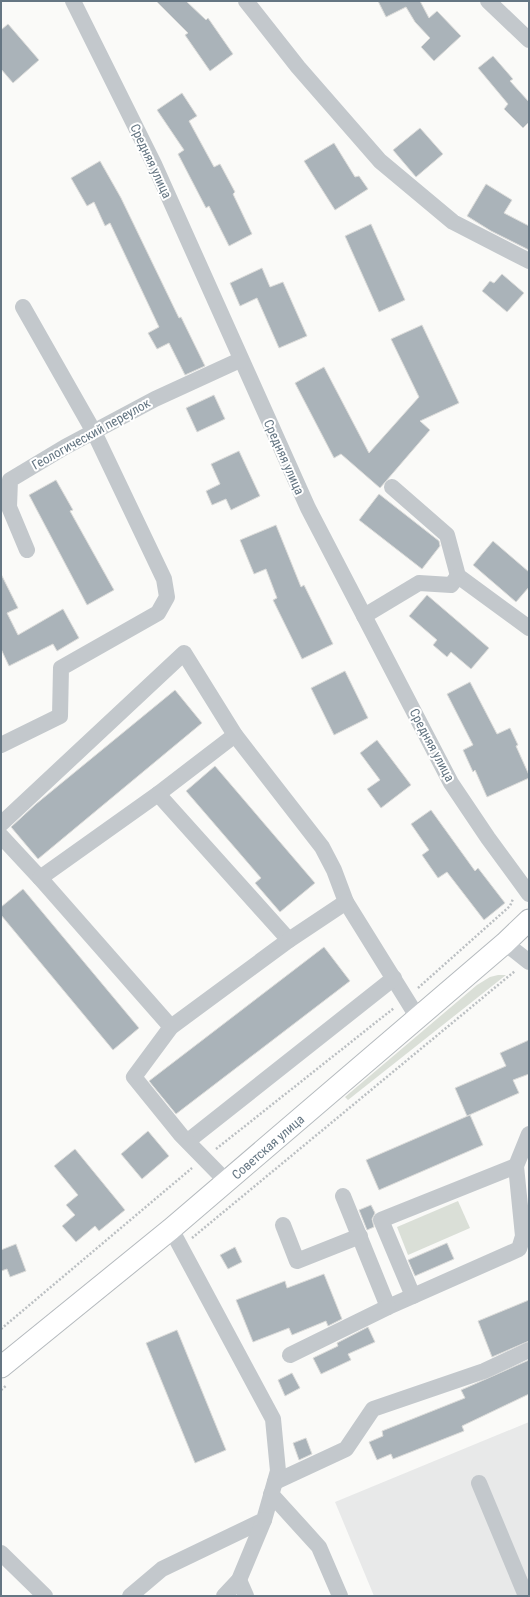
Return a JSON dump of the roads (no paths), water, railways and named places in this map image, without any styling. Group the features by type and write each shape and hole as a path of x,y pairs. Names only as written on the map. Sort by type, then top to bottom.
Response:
{"main road":[{"name":"Советская улица","path":"7,1374 176,1238 227,1182 505,943 529,920"}],"street":[{"name":"Средняя улица","path":"73,1 154,164 240,360 308,508 451,783 525,890"},
{"path":"246,1 298,67 380,161 453,222 529,261"},
{"path":"488,1 529,40"},
{"path":"1,744 60,716 61,668 158,613 167,597 164,579 94,432 23,307"},
{"name":"Геологический переулок","path":"27,550 9,507 5,486 10,480 155,399 240,360"},
{"path":"392,487 447,535 458,576 529,628"},
{"path":"364,616 419,583 451,585 458,576"},
{"path":"1,824 184,653 234,735 322,847 334,870 346,902 418,1018"},
{"path":"40,878 158,794 234,735"},
{"path":"158,794 289,940"},
{"path":"1,836 40,878 171,1027"},
{"path":"227,1182 188,1141 134,1077 171,1027 289,940 346,902"},
{"path":"505,943 529,961"},
{"path":"188,1141 394,978"},
{"path":"290,1355 388,1307 519,1248 523,1236 516,1166 529,1134"},
{"path":"413,1296 381,1220 516,1166"},
{"path":"343,1196 388,1307"},
{"path":"283,1225 297,1261 360,1236"},
{"path":"176,1238 273,1419 278,1471 264,1520 239,1580 224,1596"},
{"path":"273,1488 346,1449 373,1409 484,1371 529,1350"},
{"path":"479,1484 526,1596"},
{"path":"273,1488 319,1547 340,1596"},
{"path":"130,1596 162,1569 264,1520"},
{"path":"1,1553 45,1596"},
{"path":"239,1580 246,1596"}]}
